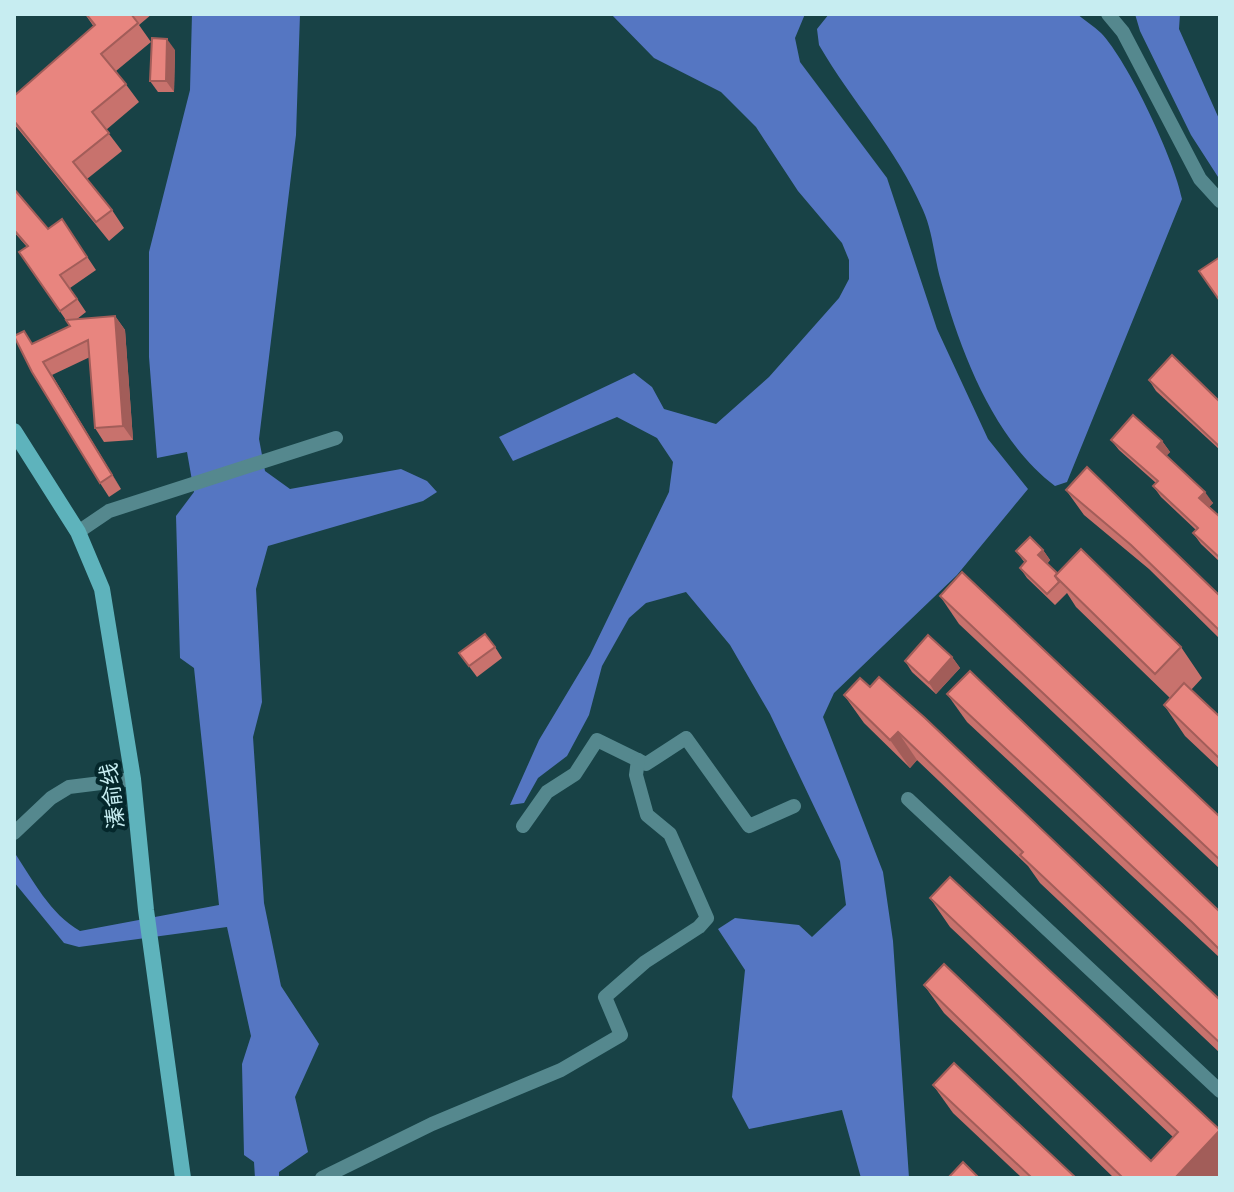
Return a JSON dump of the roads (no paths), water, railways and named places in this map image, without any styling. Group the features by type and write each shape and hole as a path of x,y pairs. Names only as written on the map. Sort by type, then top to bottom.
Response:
{"main road":[{"name":"溱俞线","path":"14,431 78,532 102,589 133,779 146,910 183,1178"}],"street":[{"path":"1108,14 1123,32 1200,179 1220,201"},
{"path":"78,532 109,511 189,482 336,438"},
{"path":"523,826 547,792 575,774 597,740 646,764 686,738 749,826 794,806"},
{"path":"322,1178 432,1124 561,1070 621,1035 605,997 645,962 699,927 707,918 670,834 647,815 636,775 638,760"},
{"path":"14,833 51,798 69,787 133,779"},
{"path":"908,799 1220,1091"}],"water":[{"path":"192,14 300,14 296,135 259,439 265,471 290,489 401,469 427,481 437,492 423,501 268,546 256,589 262,702 253,737 264,903 281,986 319,1044 295,1097 308,1152 279,1172 279,1178 255,1178 254,1162 244,1155 242,1064 251,1036 227,927 79,947 64,943 14,882 14,852 51,906 80,931 219,905 194,668 180,658 176,516 194,492 187,452 157,458 149,357 149,252 190,90"},
{"path":"611,14 805,14 795,38 800,62 887,178 937,329 988,439 1028,489 957,575 834,693 823,717 883,872 893,941 909,1178 861,1178 842,1110 749,1129 732,1097 745,970 718,929 735,918 799,925 812,937 846,905 840,861 770,714 730,645 686,592 646,603 629,618 602,666 589,715 567,756 538,778 524,803 510,805 539,740 590,655 669,492 673,462 657,438 617,417 513,461 499,437 634,373 652,387 664,409 716,424 769,377 839,298 849,279 849,260 842,243 798,191 756,127 721,92 654,58"},
{"path":"829,14 1077,14 1101,33 1137,88 1170,161 1182,199 1067,482 1055,486 1033,467 997,420 983,393 949,309 923,210 900,166 819,45 817,29"},
{"path":"1135,14 1180,14 1179,29 1220,121 1220,180 1191,135 1140,31"}]}
